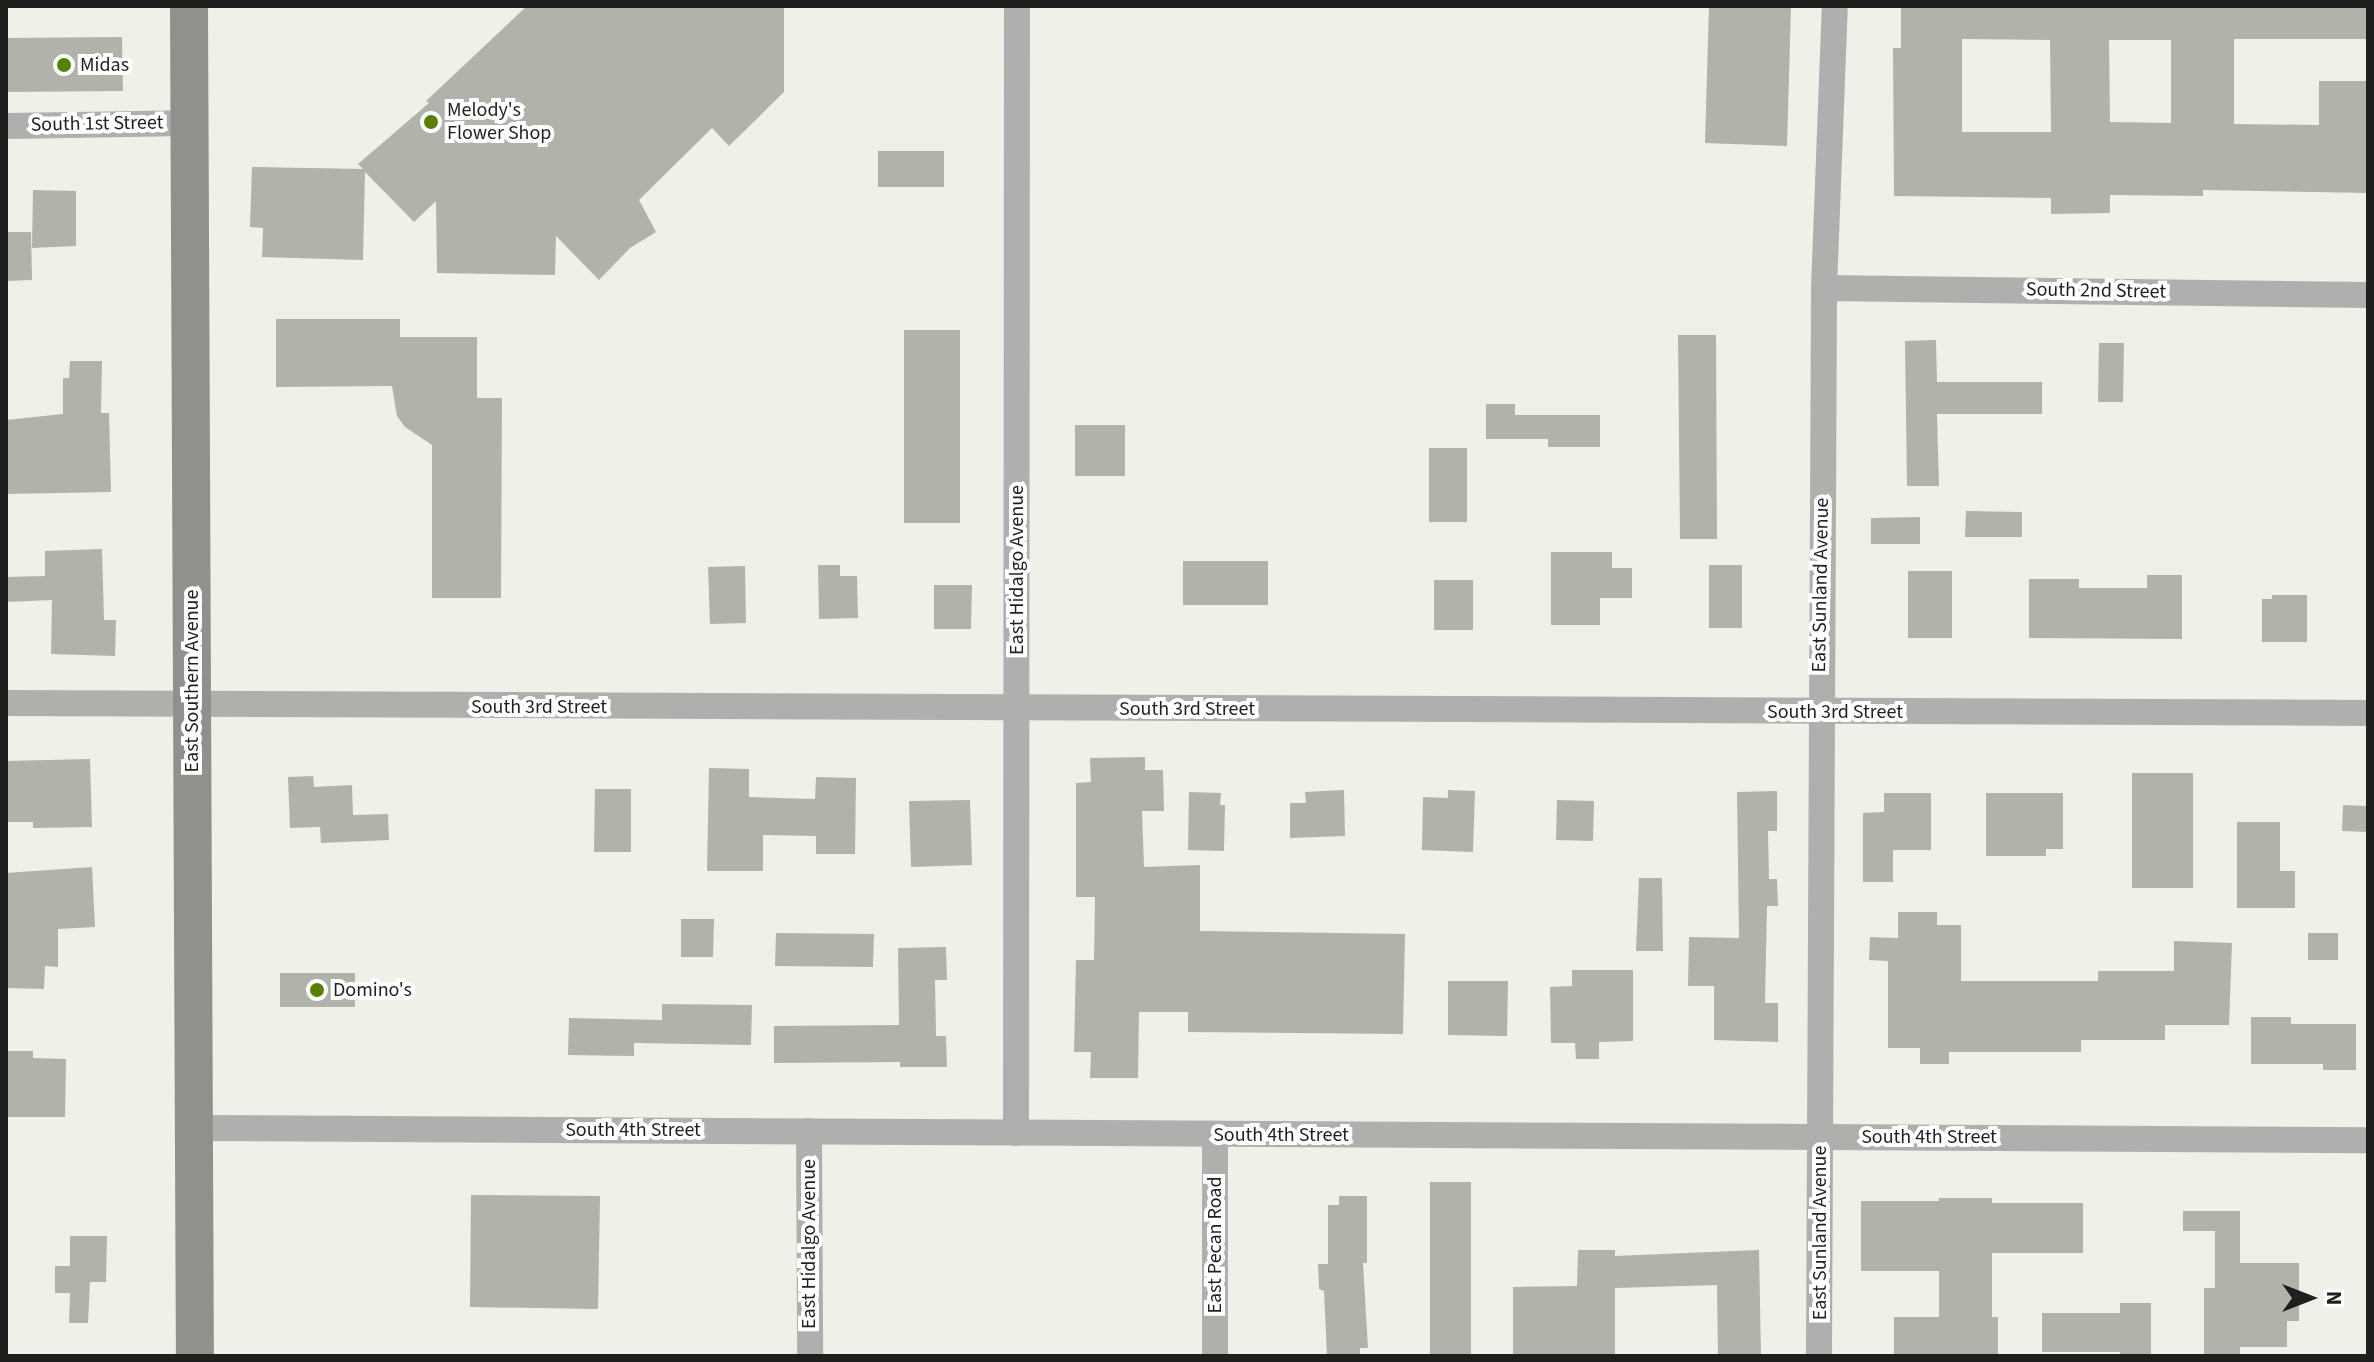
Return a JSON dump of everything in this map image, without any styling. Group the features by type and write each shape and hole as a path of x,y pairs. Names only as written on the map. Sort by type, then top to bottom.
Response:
{"main road":[{"name":"East Southern Avenue","path":"189,6 195,1356"}],"street":[{"name":"East Hidalgo Avenue","path":"1016,1133 1017,6"},
{"name":"East Sunland Avenue","path":"1819,1356 1824,288 1835,6"},
{"name":"South 1st Street","path":"6,126 189,123"},
{"name":"South 2nd Street","path":"1824,288 2368,295"},
{"name":"South 3rd Street","path":"6,703 2368,713"},
{"name":"South 4th Street","path":"195,1128 2368,1140"},
{"name":"East Hidalgo Avenue","path":"809,1131 810,1356"},
{"name":"East Pecan Road","path":"1215,1135 1215,1356"}],"building":[{"path":"527,6 784,6 784,92 729,146 712,128 639,200 656,232 630,248 599,280 556,236 555,275 437,273 436,201 414,222 365,172 363,260 262,257 263,228 250,227 252,167 363,169 358,164 429,103 426,101"},
{"path":"1709,6 1791,6 1787,146 1705,143"},
{"path":"1901,6 2367,6 2367,39 2234,39 2234,124 2319,125 2319,81 2368,81 2368,193 2203,190 2203,196 2110,195 2110,213 2051,214 2051,198 1894,196 1893,48 1901,48","holes":["1962,39 2050,40 2051,132 1962,132","2109,40 2171,40 2171,123 2110,122"]},
{"name":"Midas","path":"122,37 123,91 6,92 6,38"},
{"path":"878,151 944,151 944,187 878,187"},
{"path":"33,190 76,191 76,246 32,248"},
{"path":"6,232 31,232 32,280 6,281"},
{"path":"276,319 400,319 400,337 477,337 477,398 502,398 501,598 432,598 432,445 405,427 397,416 392,386 276,387"},
{"path":"904,330 960,330 960,523 904,523"},
{"path":"1678,335 1716,335 1717,539 1680,539"},
{"path":"1936,340 1937,382 2042,382 2042,414 1937,414 1939,486 1907,486 1905,341"},
{"path":"2099,343 2124,343 2123,402 2098,402"},
{"path":"70,361 102,361 101,413 109,413 111,492 6,494 6,420 63,414 63,378 69,378"},
{"path":"1486,404 1515,404 1515,415 1600,415 1600,447 1548,447 1548,439 1486,439"},
{"path":"1075,425 1125,425 1125,476 1075,476"},
{"path":"1429,448 1467,448 1467,522 1429,522"},
{"path":"1966,511 2022,512 2022,537 1965,537"},
{"path":"1920,517 1920,544 1871,544 1871,518"},
{"path":"102,549 104,620 116,620 115,656 51,654 52,600 6,602 6,577 45,576 45,551"},
{"path":"1551,552 1612,552 1612,568 1632,568 1632,598 1600,598 1600,625 1551,625"},
{"path":"1183,561 1268,561 1268,605 1183,605"},
{"path":"818,565 840,565 840,576 857,576 858,618 819,619"},
{"path":"1709,565 1742,565 1742,628 1709,628"},
{"path":"745,566 746,623 710,624 708,567"},
{"path":"1908,571 1952,571 1952,638 1908,638"},
{"path":"2147,575 2182,575 2182,639 2029,638 2029,579 2079,579 2079,588 2147,588"},
{"path":"1434,580 1473,580 1473,630 1434,630"},
{"path":"934,585 972,585 971,629 934,629"},
{"path":"2272,595 2307,595 2307,642 2262,642 2262,599 2272,599"},
{"path":"1145,757 1145,770 1163,770 1164,811 1142,811 1144,867 1200,865 1200,931 1405,934 1403,1034 1188,1032 1188,1012 1139,1012 1138,1078 1090,1078 1091,1052 1074,1052 1076,960 1094,960 1095,897 1076,897 1076,783 1091,782 1090,758"},
{"path":"90,759 92,827 33,828 33,822 6,822 6,761"},
{"path":"709,768 749,769 749,797 815,799 816,777 856,778 855,854 816,854 816,836 763,835 763,871 707,871"},
{"path":"2132,773 2193,773 2193,888 2132,888"},
{"path":"313,776 314,787 352,785 353,815 388,814 389,840 321,843 320,827 290,828 288,777"},
{"path":"595,789 631,789 631,852 594,852"},
{"path":"1344,790 1345,836 1290,838 1290,803 1306,803 1305,792"},
{"path":"1448,790 1475,791 1473,852 1422,850 1423,797 1448,798"},
{"path":"1777,791 1777,831 1768,831 1769,879 1777,879 1778,906 1767,906 1765,1003 1778,1003 1778,1042 1714,1040 1714,986 1688,986 1689,937 1739,938 1737,792"},
{"path":"1189,792 1221,793 1220,805 1225,805 1224,851 1188,850"},
{"path":"1884,793 1931,793 1931,850 1893,850 1893,882 1863,882 1863,813 1884,812"},
{"path":"1986,793 2063,793 2063,849 2046,849 2046,856 1986,856"},
{"path":"970,800 972,865 911,867 909,801"},
{"path":"1557,800 1594,801 1593,841 1556,840"},
{"path":"2343,805 2368,806 2368,832 2342,831"},
{"path":"2237,822 2280,822 2280,871 2295,871 2295,908 2237,908"},
{"path":"92,867 95,927 58,929 58,967 45,966 44,989 6,988 6,873"},
{"path":"1639,878 1662,878 1663,951 1636,951"},
{"path":"1898,912 1937,912 1937,925 1961,925 1961,981 2098,981 2098,971 2174,971 2174,941 2232,943 2229,1025 2165,1025 2165,1040 2081,1040 2081,1052 1949,1052 1949,1064 1920,1064 1920,1048 1888,1048 1888,961 1869,960 1870,937 1898,938"},
{"path":"681,919 714,919 713,957 681,957"},
{"path":"776,933 874,934 873,967 775,966"},
{"path":"2308,933 2338,933 2338,960 2308,960"},
{"path":"946,947 947,980 935,980 936,1036 946,1036 947,1067 900,1067 900,1062 774,1063 774,1026 899,1025 898,948"},
{"path":"1572,970 1633,970 1633,1041 1599,1042 1599,1059 1576,1059 1575,1043 1551,1043 1550,987 1572,986"},
{"name":"Domino's","path":"280,973 355,973 355,1007 280,1007"},
{"path":"1448,981 1508,981 1507,1036 1448,1035"},
{"path":"662,1004 752,1005 751,1045 634,1043 634,1056 568,1055 569,1018 662,1020"},
{"path":"2251,1017 2291,1017 2291,1024 2356,1024 2356,1070 2323,1070 2323,1064 2251,1064"},
{"path":"6,1051 33,1051 33,1058 66,1059 65,1117 6,1117"},
{"path":"1430,1182 1471,1182 1471,1356 1430,1356"},
{"path":"471,1195 600,1196 598,1309 470,1307"},
{"path":"1339,1196 1367,1196 1367,1263 1363,1263 1368,1348 1360,1348 1360,1356 1327,1356 1324,1291 1319,1289 1318,1264 1328,1264 1328,1205 1339,1205"},
{"path":"1939,1198 1992,1198 1992,1203 2083,1203 2083,1253 1992,1253 1992,1317 1998,1317 1998,1356 1894,1356 1894,1317 1939,1317 1939,1271 1861,1271 1861,1201 1939,1201"},
{"path":"2183,1211 2240,1211 2240,1263 2299,1263 2299,1321 2287,1321 2287,1347 2240,1347 2240,1356 2204,1356 2204,1288 2215,1288 2215,1231 2183,1231"},
{"path":"70,1236 107,1236 106,1282 90,1282 88,1323 69,1323 70,1293 55,1293 55,1266 70,1266"},
{"path":"1578,1250 1615,1250 1615,1256 1759,1250 1761,1356 1718,1356 1717,1285 1615,1288 1615,1356 1513,1356 1513,1287 1577,1286"},
{"path":"2120,1303 2151,1303 2151,1356 2120,1356 2120,1352 2042,1352 2042,1313 2120,1313"}],"place":[{"name":"Midas","path":"64,65"},
{"name":"Melody's Flower Shop","path":"431,122"},
{"name":"Domino's","path":"317,990"}]}
